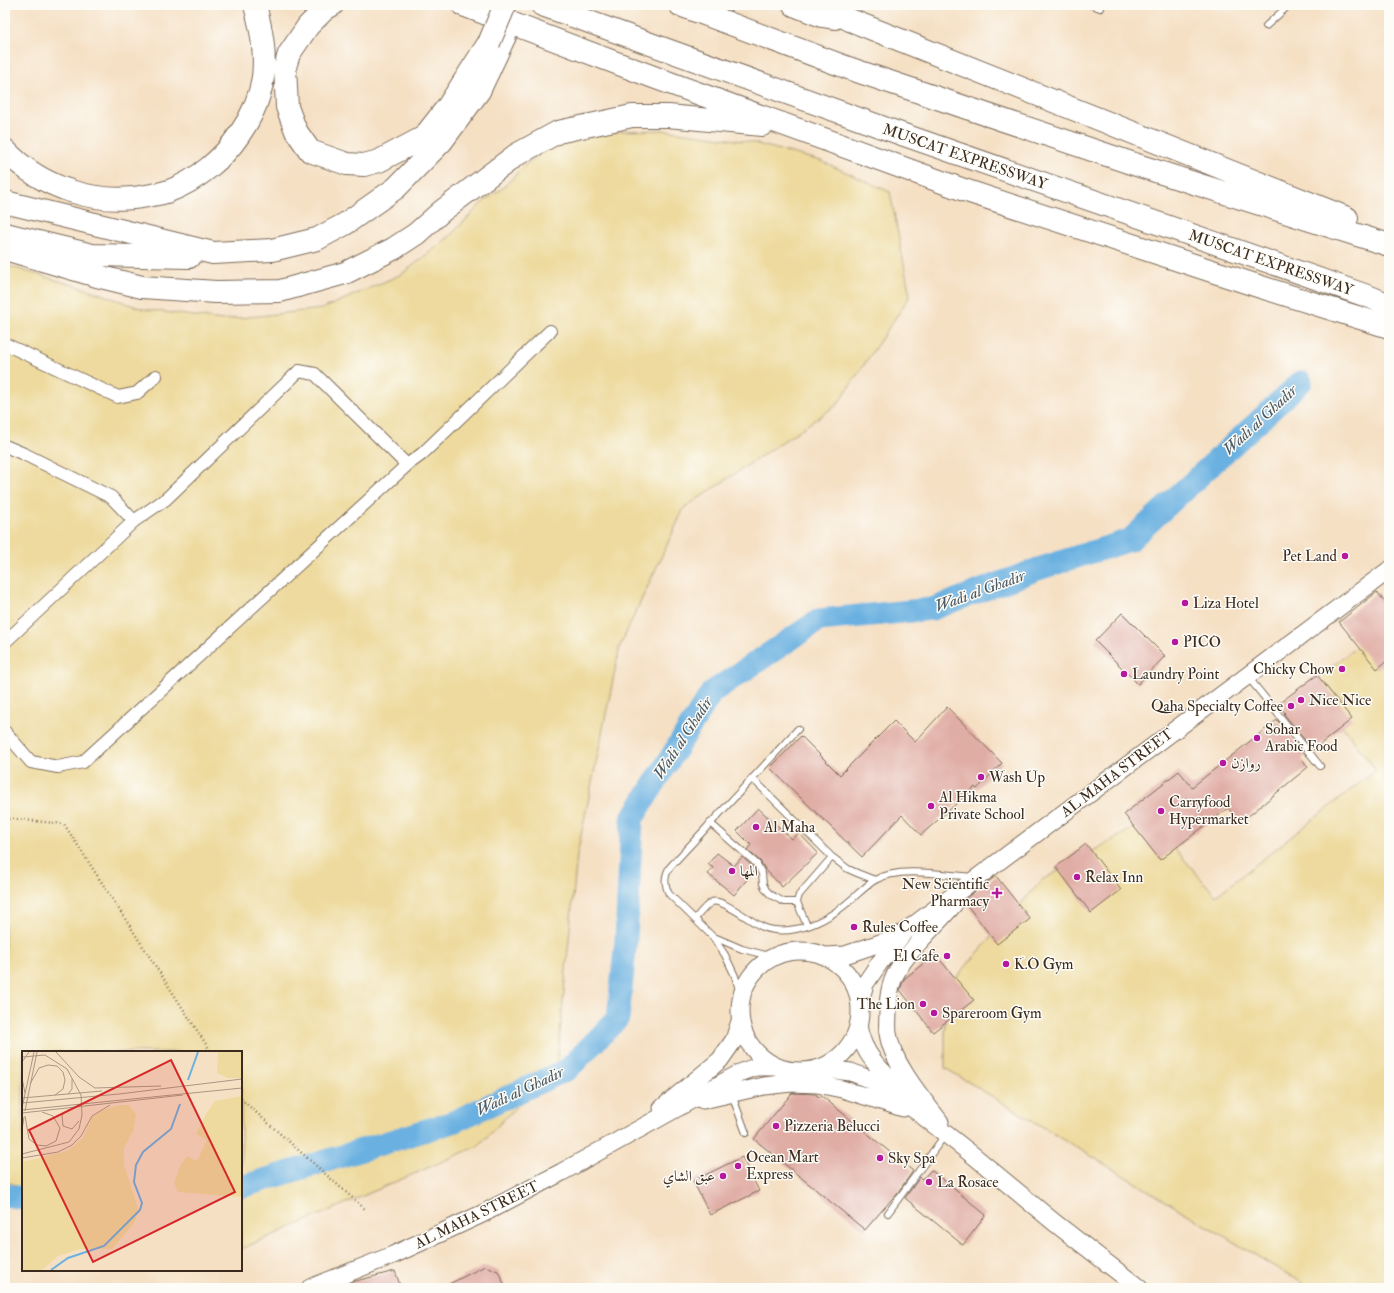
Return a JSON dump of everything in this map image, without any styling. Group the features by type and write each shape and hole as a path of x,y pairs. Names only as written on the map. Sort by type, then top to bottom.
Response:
{"highway":[{"path":"5,150 22,166 57,186 78,193 102,198 122,199 142,197 169,191 191,180 215,163 232,146 244,128 256,105 263,77 264,57 262,31 255,5"},
{"path":"332,5 324,9 308,26 289,54 285,67 287,107 296,131 310,151 348,164 364,165 379,161 424,137 497,40 519,5"},
{"path":"452,5 470,8 656,78 964,190 1261,287 1389,327"},
{"path":"5,234 92,255 191,257 213,253 272,250 317,239 345,224 396,188 442,141 479,91 497,40 505,5"},
{"name":"MUSCAT EXPRESSWAY","path":"542,5 887,130 1370,297 1389,305"},
{"path":"680,5 851,69 1140,166 1389,245"},
{"path":"794,5 822,16 850,20"},
{"path":"822,5 850,20 1128,132 1329,210 1389,237"},
{"path":"5,249 97,276 142,287 216,292 280,291 345,273 393,249 416,234 442,211 516,155 558,132 632,116 668,116 797,129"},
{"path":"5,202 213,253"}],"street":[{"path":"5,732 31,762 58,768 83,762 407,466 422,454 550,331"},
{"path":"5,344 118,397 137,393 156,376"},
{"path":"5,642 134,521 166,499 299,371 316,374 407,466"},
{"path":"5,446 111,497 134,521"},
{"name":"AL MAHA STREET","path":"826,956 845,955 886,941 903,933 1389,570"},
{"path":"943,1128 906,1074 894,1053 888,1034 888,997 892,980 912,950 931,931 977,878"},
{"name":"AL MAHA STREET","path":"861,998 864,984 903,933"},
{"path":"825,1069 845,1053 852,1044 861,1016 861,998 847,973 826,956 803,951 788,952 773,957 758,968 748,980 741,997 740,1021 746,1039 757,1054 776,1067 797,1072 825,1069 851,1072 871,1080 943,1128"},
{"name":"AL MAHA STREET","path":"637,1129 720,1060 734,1040 740,1021"},
{"path":"858,1025 864,1047 885,1075 974,1156 1055,1224 1139,1288"},
{"name":"AL MAHA STREET","path":"310,1288 393,1255 482,1214 562,1172 740,1073 756,1067 776,1067"},
{"path":"687,1103 764,1086 791,1083 817,1084 842,1089 919,1113"}],"lane":[{"path":"1092,5 1100,8"},
{"path":"1266,26 1289,5"},
{"path":"1247,676 1320,766"},
{"path":"741,997 735,976 725,955 713,937 669,894 665,885 665,878 670,867 798,729"},
{"path":"752,778 832,857 852,871 875,880"},
{"path":"710,823 757,864 762,874 763,884 771,895 784,902 797,902"},
{"path":"807,926 797,902 798,898 801,891 832,857"},
{"path":"695,919 711,902 716,901 723,903 755,923 765,927 778,930 795,929 822,921 842,908 875,880 897,873 977,878"},
{"path":"713,937 742,949 773,957"},
{"path":"731,1093 746,1133"},
{"path":"888,1213 943,1128"}],"path":[{"path":"5,818 64,824 210,1051"},
{"path":"242,1100 366,1210"}],"sand":[{"path":"663,130 750,142 821,161 890,192 910,296 837,405 684,508 620,646 577,855 557,1065 478,1146 242,1249 242,1051 22,1051 22,1189 5,1180 5,265 86,289 143,309 222,320 322,309 402,274 449,237 483,202 504,187 524,166 552,145 621,131"},
{"path":"1389,621 1389,1288 1310,1288 945,1068 945,990 1042,880 1149,819 1216,896 1376,770 1310,684"}],"building":[{"path":"1377,592 1389,607 1389,659 1377,669 1339,622"},
{"path":"1122,613 1165,656 1138,684 1095,641"},
{"path":"1317,675 1352,719 1313,750 1284,714 1285,713 1278,704"},
{"path":"947,707 1002,763 977,789 975,787 921,835 902,815 862,857 770,768 801,736 840,775 894,721 915,742"},
{"path":"1277,720 1306,755 1302,759 1308,767 1240,823 1228,808 1160,860 1124,814 1179,771 1192,787"},
{"path":"758,808 792,839 799,833 818,853 782,887 765,869 760,861 747,850 751,845 737,831"},
{"path":"1086,844 1121,890 1091,913 1056,867"},
{"name":"المها","path":"717,853 734,866 742,857 755,870 734,895 708,874 713,868 708,864"},
{"path":"996,876 1030,919 997,944 963,900"},
{"path":"935,954 974,1000 933,1032 900,990 904,979"},
{"path":"792,1093 816,1094 817,1096 823,1097 913,1171 898,1192 865,1230 754,1139"},
{"path":"742,1157 759,1191 710,1215 693,1181"},
{"path":"931,1170 986,1215 963,1245 905,1198 920,1177 923,1179"},
{"path":"485,1266 498,1271 506,1288 441,1288"},
{"path":"395,1271 401,1288 343,1288 343,1286 352,1282"}],"waterway":[{"name":"Wadi al Ghadir","path":"242,1187 453,1122 568,1069 618,1018 626,940 632,819 712,692 819,620 932,609 1038,569 1130,540 1301,382"},
{"name":"Wadi al Ghadir","path":"5,1195 22,1198"}],"place":[{"name":"Pet Land","path":"1345,556"},
{"name":"Liza Hotel","path":"1185,603"},
{"name":"PICO","path":"1175,642"},
{"name":"Chicky Chow","path":"1342,669"},
{"name":"Laundry Point","path":"1124,674"},
{"name":"Nice Nice","path":"1301,700"},
{"name":"Qaha Specialty Coffee","path":"1291,706"},
{"name":"Sohar Arabic Food","path":"1257,738"},
{"name":"روازن","path":"1223,763"},
{"name":"Wash Up","path":"981,777"},
{"name":"Al Hikma Private School","path":"931,806"},
{"name":"Carryfood Hypermarket","path":"1161,811"},
{"name":"Al Maha","path":"756,827"},
{"name":"المها","path":"732,871"},
{"name":"Relax Inn","path":"1077,877"},
{"name":"New Scientific Pharmacy","path":"997,893"},
{"name":"Rules Coffee","path":"854,927"},
{"name":"El Cafe","path":"947,956"},
{"name":"K.O Gym","path":"1006,964"},
{"name":"The Lion","path":"923,1004"},
{"name":"Spareroom Gym","path":"934,1013"},
{"name":"Pizzeria Belucci","path":"776,1126"},
{"name":"Sky Spa","path":"880,1158"},
{"name":"Ocean Mart Express","path":"738,1166"},
{"name":"عبق الشاي","path":"723,1176"},
{"name":"La Rosace","path":"929,1182"}]}
